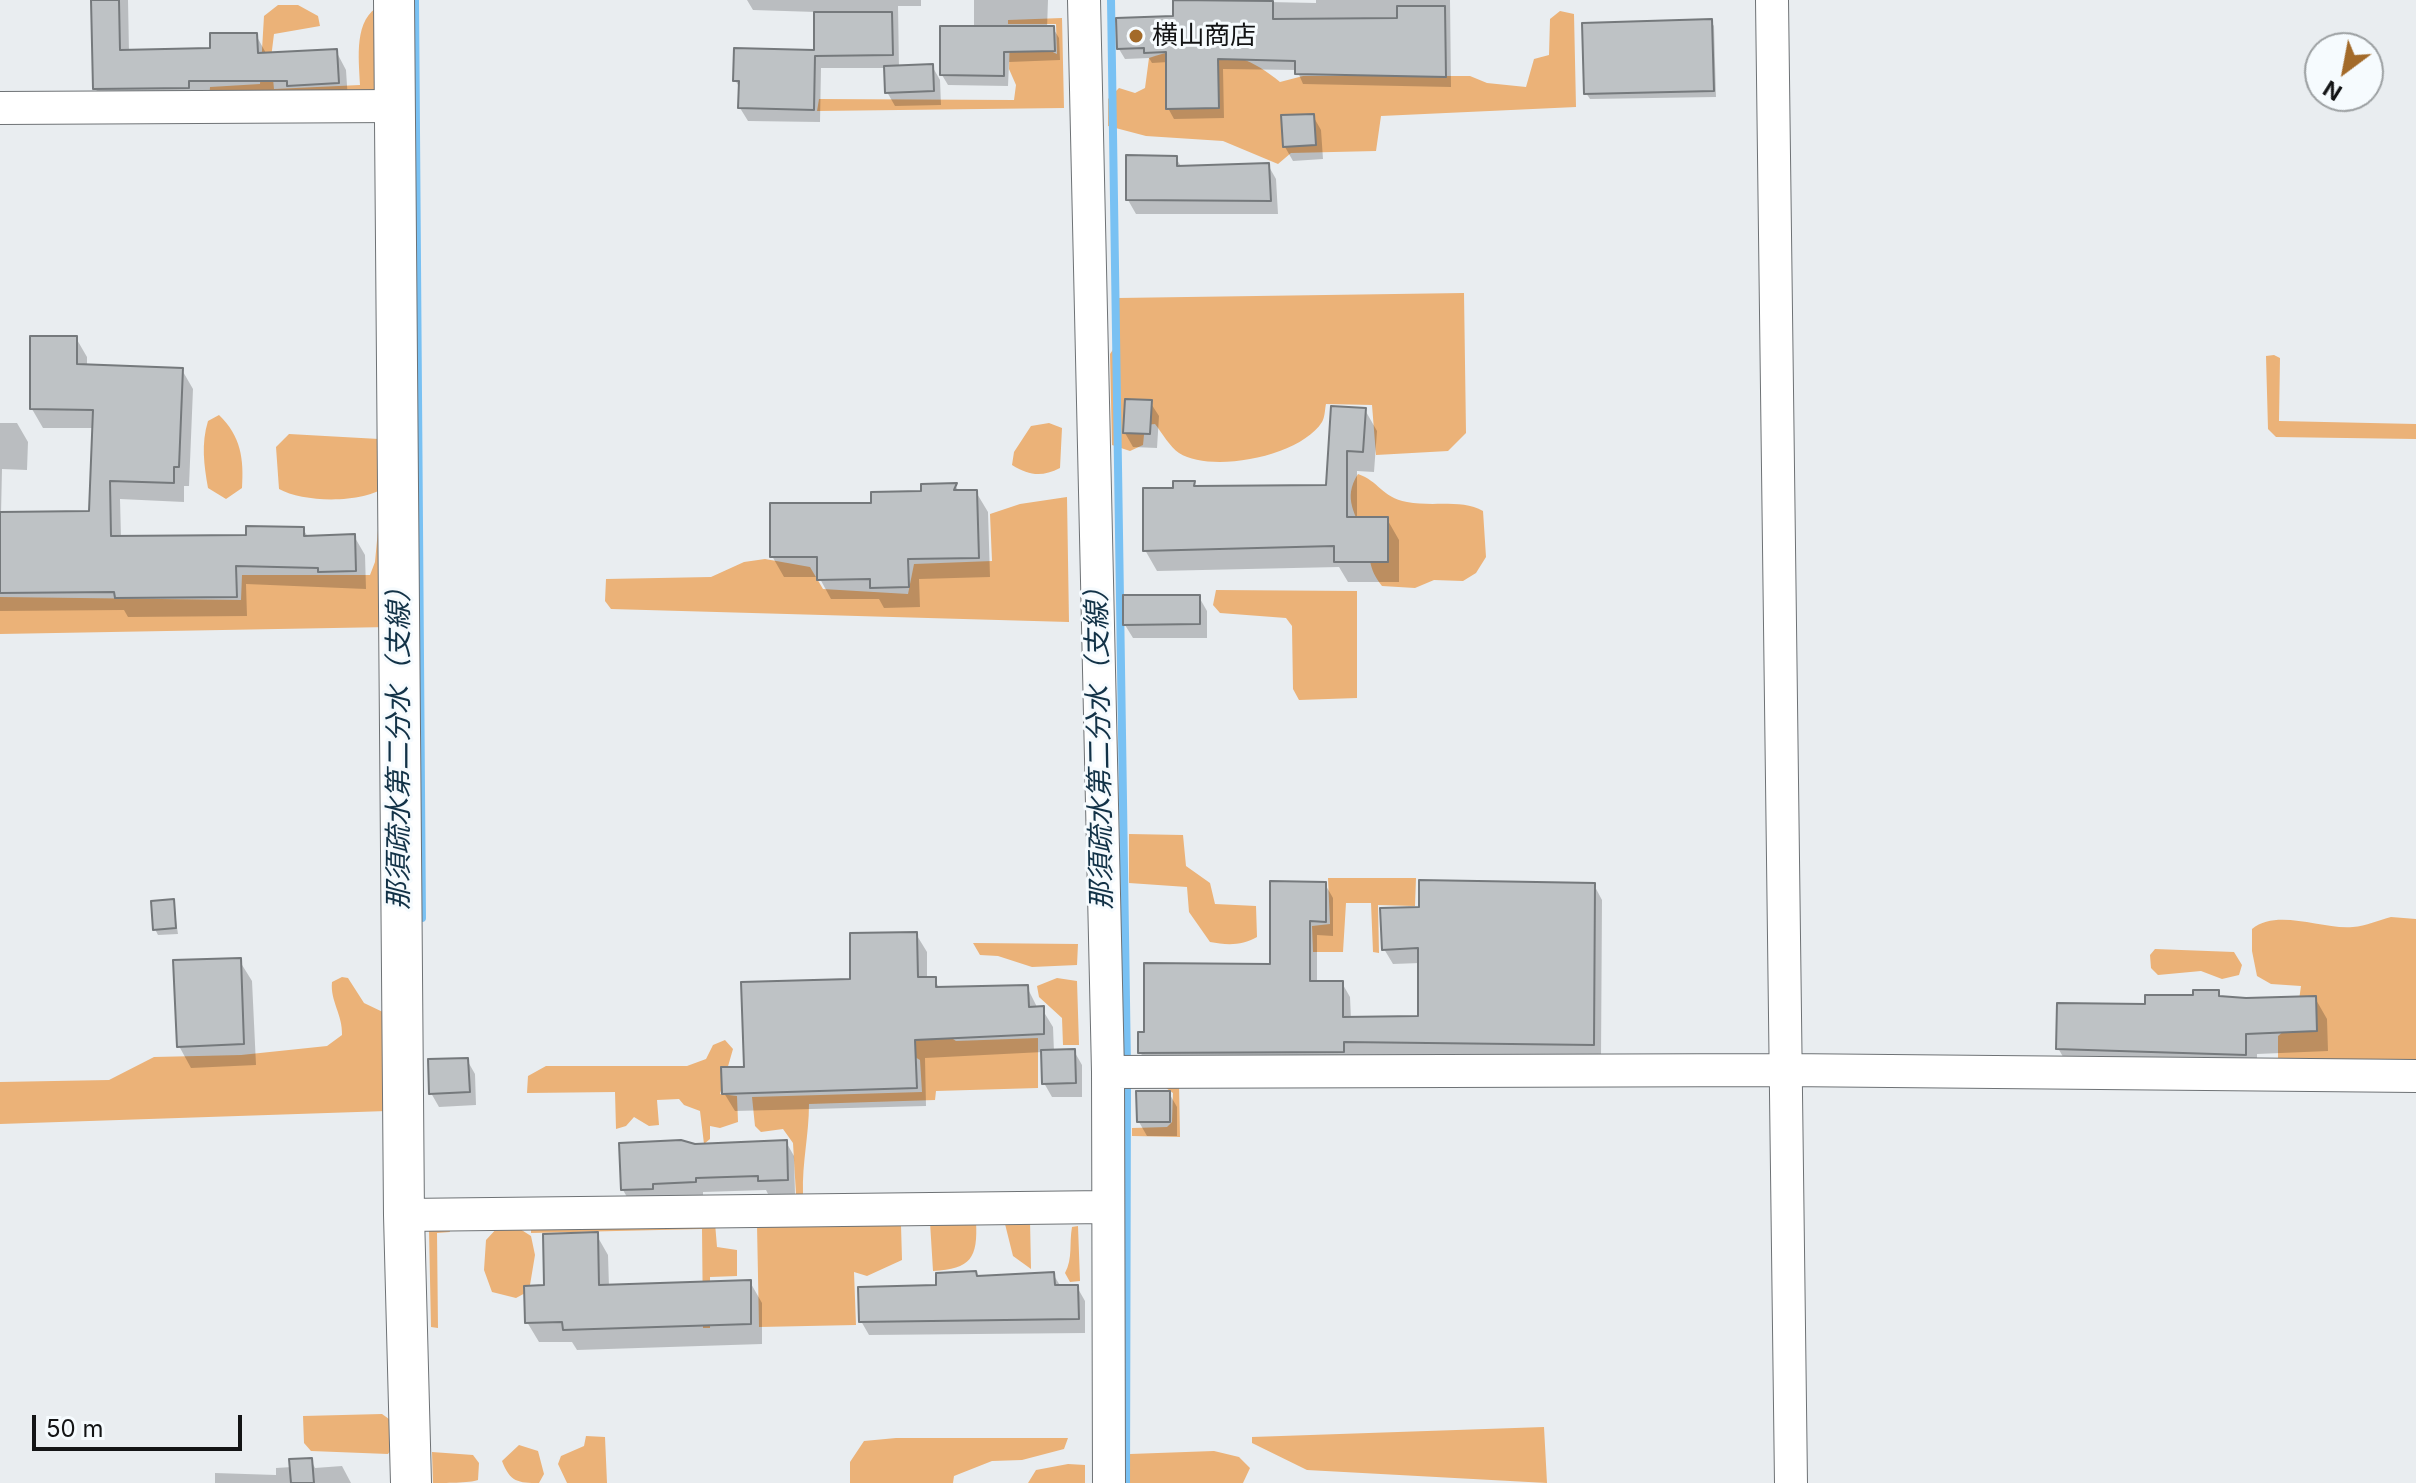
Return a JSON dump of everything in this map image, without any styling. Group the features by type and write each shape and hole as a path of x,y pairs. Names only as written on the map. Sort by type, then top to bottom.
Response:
{"street":[{"path":"394,0 404,1215 411,1483"},
{"path":"1084,0 1108,1072 1109,1483"},
{"path":"1772,0 1791,1483"},
{"path":"0,108 396,106"},
{"path":"1108,1072 1785,1070 2416,1076"},
{"path":"404,1215 1107,1207"}],"shaded area":[{"path":"278,5 298,5 318,16 320,26 274,34 271,58 274,89 360,85 362,29 372,11 381,5 383,90 374,95 209,99 210,87 260,84 264,16"},
{"path":"1560,11 1574,14 1576,107 1381,116 1376,151 1291,153 1278,164 1223,141 1146,136 1108,126 1108,99 1119,88 1135,93 1145,88 1149,58 1184,50 1235,56 1280,82 1303,76 1470,76 1487,83 1526,87 1534,59 1549,55 1550,19"},
{"path":"1062,18 1064,108 817,111 819,99 1014,100 1016,85 1009,69 1010,32 1057,54 1056,24 1008,24 1008,20"},
{"path":"1464,293 1466,433 1448,451 1376,455 1372,405 1326,404 1322,422 1311,434 1295,444 1255,458 1212,462 1194,459 1179,453 1155,424 1145,425 1143,445 1130,451 1112,445 1110,354 1118,342 1118,298"},
{"path":"2266,356 2280,358 2279,421 2416,424 2416,439 2276,437 2268,429"},
{"path":"219,415 240,448 242,467 242,488 226,499 208,488 204,463 208,421"},
{"path":"1049,423 1062,428 1060,468 1036,474 1012,465 1014,452 1031,426"},
{"path":"289,434 379,439 388,485 365,496 334,499 303,497 279,489 276,447"},
{"path":"1358,474 1398,500 1466,505 1483,511 1486,557 1476,573 1463,581 1434,580 1415,588 1382,586 1372,568 1352,506 1351,491"},
{"path":"1067,497 1069,622 611,609 605,601 606,579 711,577 744,562 765,559 810,567 823,589 908,594 914,564 992,561 990,514 1020,504"},
{"path":"384,527 389,627 0,634 0,597 241,600 242,575 370,575 375,562 378,530"},
{"path":"1216,590 1357,591 1357,698 1299,700 1293,689 1292,626 1286,618 1220,613 1213,605"},
{"path":"1129,834 1183,835 1186,866 1210,883 1215,904 1256,906 1257,937 1234,944 1210,942 1189,912 1187,887 1129,883"},
{"path":"1328,878 1416,878 1415,906 1378,905 1379,953 1373,952 1371,903 1346,903 1343,952 1313,952 1312,926 1330,924"},
{"path":"2391,917 2416,919 2416,1072 2278,1062 2278,1036 2296,1021 2301,986 2271,984 2257,976 2252,929 2274,920 2353,927"},
{"path":"973,943 1078,944 1077,965 1032,967 998,956 980,955"},
{"path":"2155,949 2234,952 2242,965 2239,975 2222,979 2201,971 2158,975 2151,968 2150,955"},
{"path":"342,977 348,978 364,1003 387,1014 387,1111 0,1124 0,1082 109,1080 154,1057 241,1055 327,1046 342,1035 332,982"},
{"path":"1057,978 1077,981 1079,1045 1063,1045 1062,1018 1039,997 1037,986"},
{"path":"947,1035 956,1041 1038,1038 1038,1088 936,1091 935,1100 809,1104 803,1194 796,1194 793,1143 783,1129 761,1132 755,1126 752,1097 922,1092 920,1060 906,1052 902,1042"},
{"path":"725,1040 733,1049 720,1094 737,1096 738,1122 720,1128 710,1126 710,1139 704,1144 700,1111 684,1105 679,1099 657,1100 659,1125 649,1126 634,1117 626,1126 616,1129 615,1092 527,1093 528,1076 546,1066 687,1066 706,1059 713,1045"},
{"path":"1179,1083 1180,1137 1132,1136 1132,1128 1167,1127 1172,1122 1173,1093 1166,1088 1132,1087"},
{"path":"1004,1220 1030,1220 1031,1269 1013,1256"},
{"path":"976,1221 975,1244 970,1259 956,1268 933,1271 930,1222"},
{"path":"715,1223 717,1247 737,1250 737,1276 710,1277 710,1328 703,1328 702,1229 531,1233 531,1224"},
{"path":"757,1225 901,1225 902,1260 867,1276 854,1272 856,1325 759,1327"},
{"path":"499,1226 520,1229 531,1236 535,1255 529,1291 516,1298 492,1292 484,1270 486,1240"},
{"path":"1078,1226 1080,1281 1070,1282 1065,1273 1072,1227"},
{"path":"449,1227 450,1232 437,1233 438,1328 431,1327 429,1231"},
{"path":"382,1414 389,1419 392,1448 388,1454 311,1451 304,1443 303,1416"},
{"path":"1544,1427 1547,1483 1307,1470 1252,1443 1252,1437"},
{"path":"586,1436 605,1437 607,1483 567,1483 558,1464 561,1456 584,1446"},
{"path":"896,1438 1068,1438 1064,1449 1022,1460 992,1461 954,1476 953,1483 850,1483 850,1462 864,1441"},
{"path":"519,1445 538,1451 544,1474 539,1483 516,1480 505,1468 502,1461"},
{"path":"1214,1451 1239,1457 1250,1468 1243,1483 1128,1483 1130,1454"},
{"path":"432,1452 473,1455 479,1463 478,1480 433,1483"},
{"path":"1068,1464 1085,1465 1085,1483 1028,1483 1036,1470"}],"building":[{"path":"91,0 119,0 120,50 210,48 210,33 257,33 258,53 337,49 339,83 287,86 287,81 189,81 189,88 93,89"},
{"path":"1173,0 1273,1 1273,19 1397,18 1397,6 1445,6 1446,77 1295,74 1295,61 1218,59 1219,108 1166,109 1166,52 1144,53 1144,48 1117,49 1116,18 1173,16"},
{"path":"814,12 892,12 893,55 815,56 814,110 738,108 739,81 733,81 734,48 814,50"},
{"path":"1712,19 1714,91 1584,94 1582,23"},
{"path":"940,26 1054,26 1055,51 1004,52 1004,76 940,75"},
{"path":"933,64 934,91 885,93 884,66"},
{"path":"1314,114 1316,145 1283,147 1281,115"},
{"path":"1126,155 1177,156 1177,166 1269,163 1271,201 1126,200"},
{"path":"30,336 77,336 77,364 183,368 179,467 174,467 174,483 110,481 111,536 246,535 246,526 304,527 304,536 355,534 356,571 318,572 318,568 236,566 237,597 115,598 114,592 0,593 0,512 89,511 93,410 30,409"},
{"path":"1125,399 1152,400 1150,434 1123,433"},
{"path":"1331,406 1366,408 1363,452 1347,451 1347,517 1388,517 1388,562 1334,562 1334,546 1143,551 1143,488 1173,488 1173,481 1195,481 1194,486 1326,485"},
{"path":"957,483 954,490 977,490 979,558 908,559 909,587 870,588 870,579 817,580 817,557 770,557 770,503 871,503 871,492 921,491 921,484"},
{"path":"1123,595 1200,595 1200,624 1123,625"},
{"path":"1419,880 1595,883 1594,1045 1344,1042 1344,1052 1138,1053 1138,1032 1144,1032 1144,963 1270,964 1270,881 1326,882 1326,922 1310,921 1310,981 1343,981 1343,1017 1418,1016 1418,948 1382,950 1380,908 1419,907"},
{"path":"174,899 176,928 153,930 151,901"},
{"path":"917,932 918,977 936,977 936,987 1028,985 1029,1007 1044,1006 1044,1034 915,1040 917,1088 722,1094 721,1067 744,1067 741,982 850,979 850,933"},
{"path":"241,958 244,1044 177,1047 173,960"},
{"path":"2193,990 2219,990 2219,996 2246,998 2316,996 2317,1031 2246,1034 2246,1055 2056,1049 2057,1003 2145,1004 2145,995 2193,995"},
{"path":"1075,1049 1076,1083 1042,1084 1041,1050"},
{"path":"468,1058 470,1092 429,1094 428,1059"},
{"path":"1136,1091 1170,1091 1170,1122 1137,1122"},
{"path":"681,1140 695,1144 787,1140 788,1180 758,1181 758,1176 696,1178 696,1182 653,1184 653,1189 621,1190 619,1143"},
{"path":"598,1232 599,1285 751,1280 751,1324 563,1330 562,1322 525,1323 524,1286 544,1285 543,1234"},
{"path":"976,1271 977,1276 1054,1272 1055,1285 1078,1285 1079,1319 859,1322 858,1287 936,1285 936,1273"},
{"path":"312,1458 314,1483 291,1483 289,1459"}],"waterway":[{"name":"那須疏水第二分水（支線）","path":"415,0 422,918"},
{"name":"那須疏水第二分水（支線）","path":"1111,0 1127,1066"},
{"name":"那須疏水第二分水（支線）","path":"1126,1483 1127,1080"}],"place":[{"name":"横山商店","path":"1136,36"}]}
